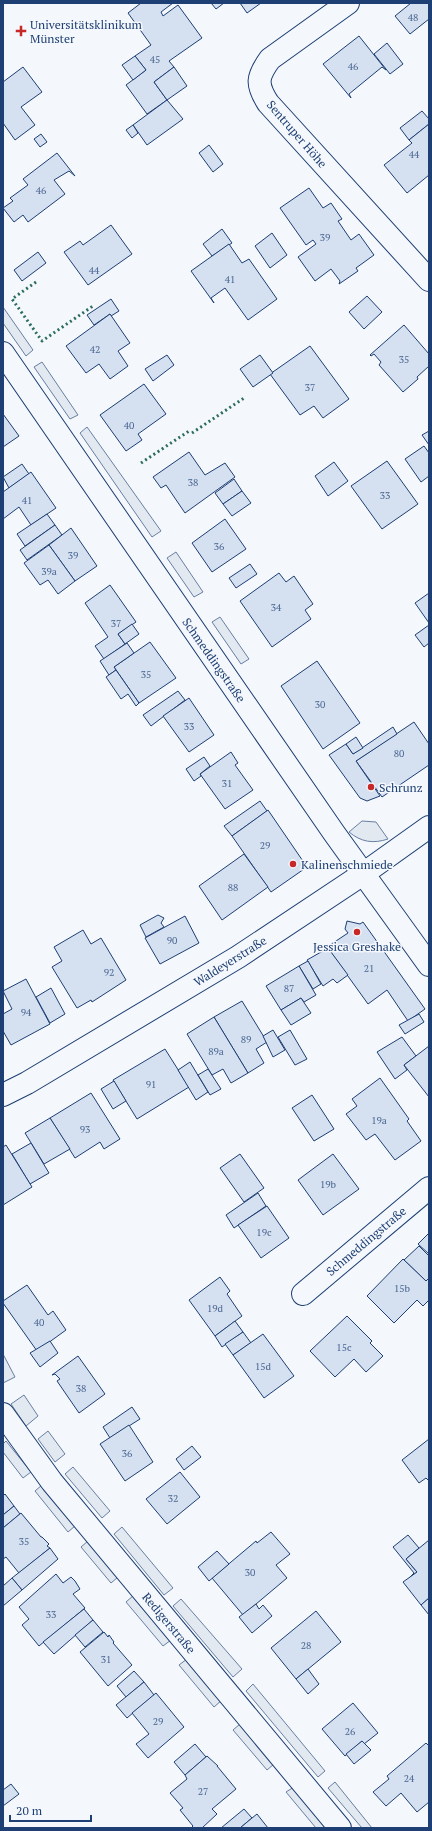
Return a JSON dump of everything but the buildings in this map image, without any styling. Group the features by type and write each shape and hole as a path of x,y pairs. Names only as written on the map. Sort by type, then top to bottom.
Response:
{"street":[{"name":"Sentruper Höhe","path":"348,3 270,59 263,69 259,80 260,91 273,108 427,274"},
{"name":"Schmeddingstraße","path":"3,353 363,874 429,965"},
{"name":"Waldeyerstraße","path":"3,1095 27,1083 238,957 363,874 429,827"},
{"name":"Schmeddingstraße","path":"303,1294 429,1188"},
{"name":"Redigerstraße","path":"3,1414 52,1482 340,1828"}],"shaded area":[{"path":"3,307 33,350 26,356 3,323"},
{"path":"42,362 78,415 70,419 34,367"},
{"path":"87,427 161,531 152,537 80,433"},
{"path":"176,552 203,592 194,597 167,558"},
{"path":"220,617 249,659 241,664 212,622"},
{"path":"362,821 376,822 388,839 372,842 358,838 349,832"},
{"path":"3,1354 15,1377 3,1383"},
{"path":"24,1395 38,1416 26,1426 11,1404"},
{"path":"48,1431 65,1454 55,1462 38,1439"},
{"path":"6,1441 31,1472 23,1478 3,1452 3,1444"},
{"path":"73,1467 110,1511 102,1518 65,1474"},
{"path":"42,1485 75,1526 68,1532 35,1491"},
{"path":"122,1527 173,1588 164,1595 114,1534"},
{"path":"88,1541 118,1577 111,1583 81,1547"},
{"path":"134,1595 171,1640 163,1646 126,1602"},
{"path":"181,1599 242,1669 233,1677 173,1606"},
{"path":"187,1659 222,1700 214,1707 179,1665"},
{"path":"253,1684 325,1771 318,1777 246,1691"},
{"path":"240,1724 274,1764 267,1770 233,1730"},
{"path":"335,1782 372,1828 362,1828 328,1788"},
{"path":"294,1787 330,1828 316,1828 286,1792"}],"hedge":[{"path":"36,282 12,299 42,341 93,306"},
{"path":"192,433 244,398"},
{"path":"141,463 189,431"}],"place":[{"name":"Universitätsklinikum Münster","path":"21,31"},
{"name":"Schrunz","path":"371,787"},
{"name":"Kalinenschmiede","path":"293,864"},
{"name":"Jessica Greshake","path":"357,932"}]}
